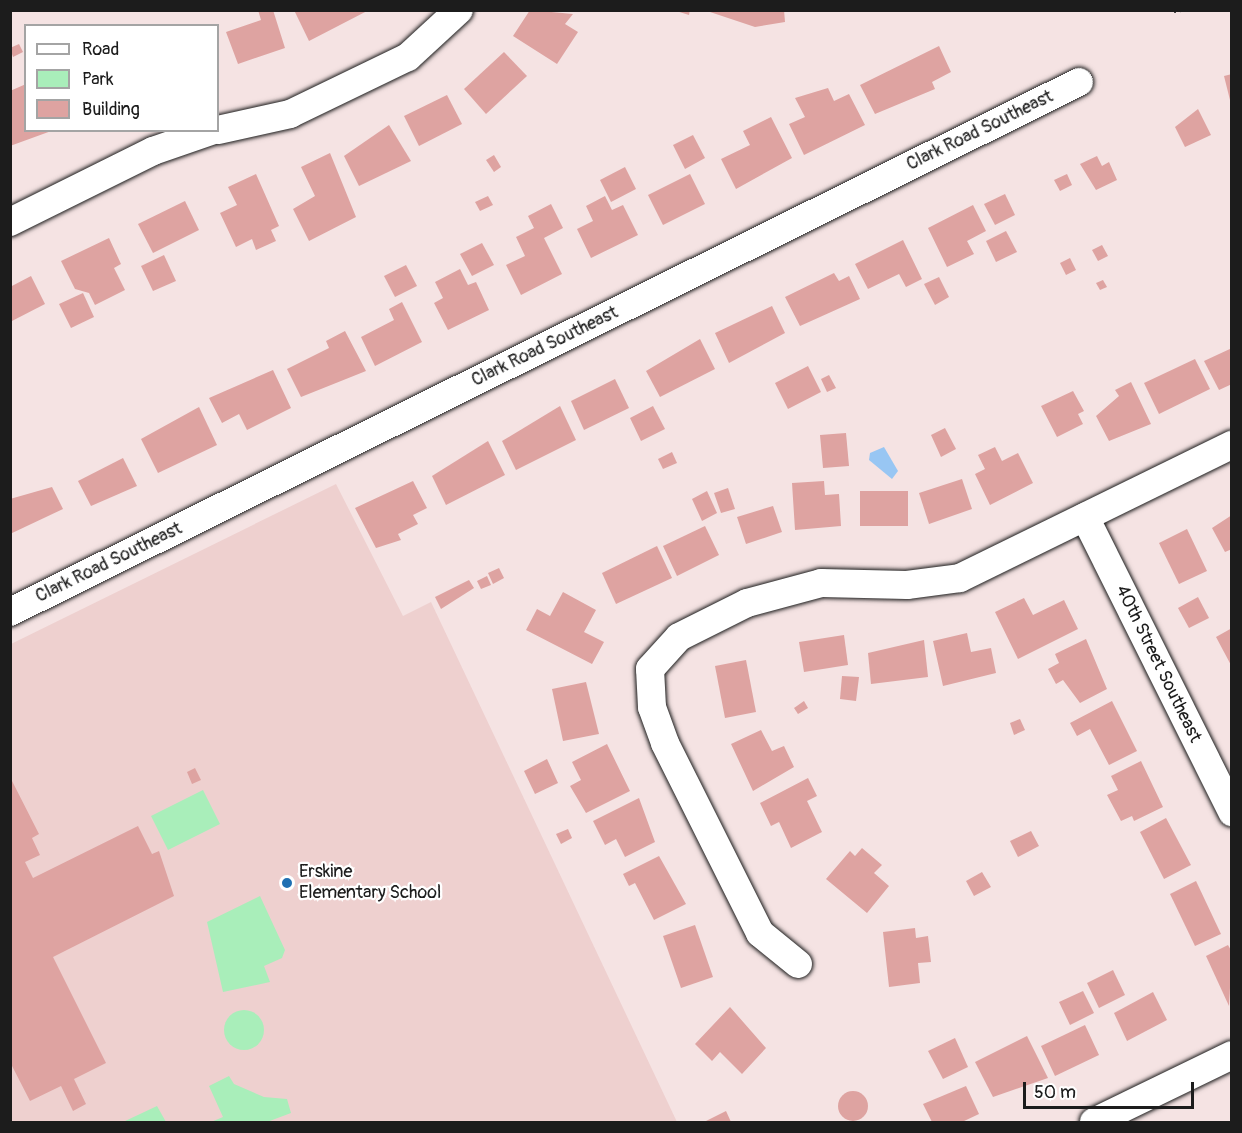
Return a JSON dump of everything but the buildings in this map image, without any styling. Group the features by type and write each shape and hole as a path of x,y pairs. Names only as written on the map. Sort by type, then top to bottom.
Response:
{"street":[{"path":"219,129 290,114 408,57 459,10"},
{"name":"Clark Road Southeast","path":"10,612 1079,82"},
{"path":"10,222 153,151 210,132"},
{"path":"798,964 754,922 665,743 652,707 650,669 679,637 747,603 821,583 907,585 960,578 1232,446"},
{"name":"40th Street Southeast","path":"1085,517 1232,812"},
{"path":"1094,1122 1232,1054"}],"path":[{"path":"1174,12 1181,10"}],"shaded area":[{"name":"Erskine Elementary School","path":"336,484 403,616 431,602 677,1122 11,1122 11,644"}],"green space":[{"path":"203,790 220,824 168,850 151,816"},
{"path":"260,896 285,950 282,958 264,966 270,982 223,992 207,922"},
{"path":"244,1010 252,1011 258,1016 263,1022 263,1038 258,1044 252,1049 244,1050 236,1049 230,1044 225,1038 224,1030 225,1022 230,1016 236,1011"},
{"path":"229,1076 234,1084 264,1097 287,1099 291,1113 267,1122 211,1122 223,1117 209,1086"},
{"path":"157,1106 166,1122 123,1122"}],"water":[{"path":"884,447 898,471 892,479 869,460 870,453"}],"place":[{"name":"Erskine Elementary School","path":"287,883"}]}
